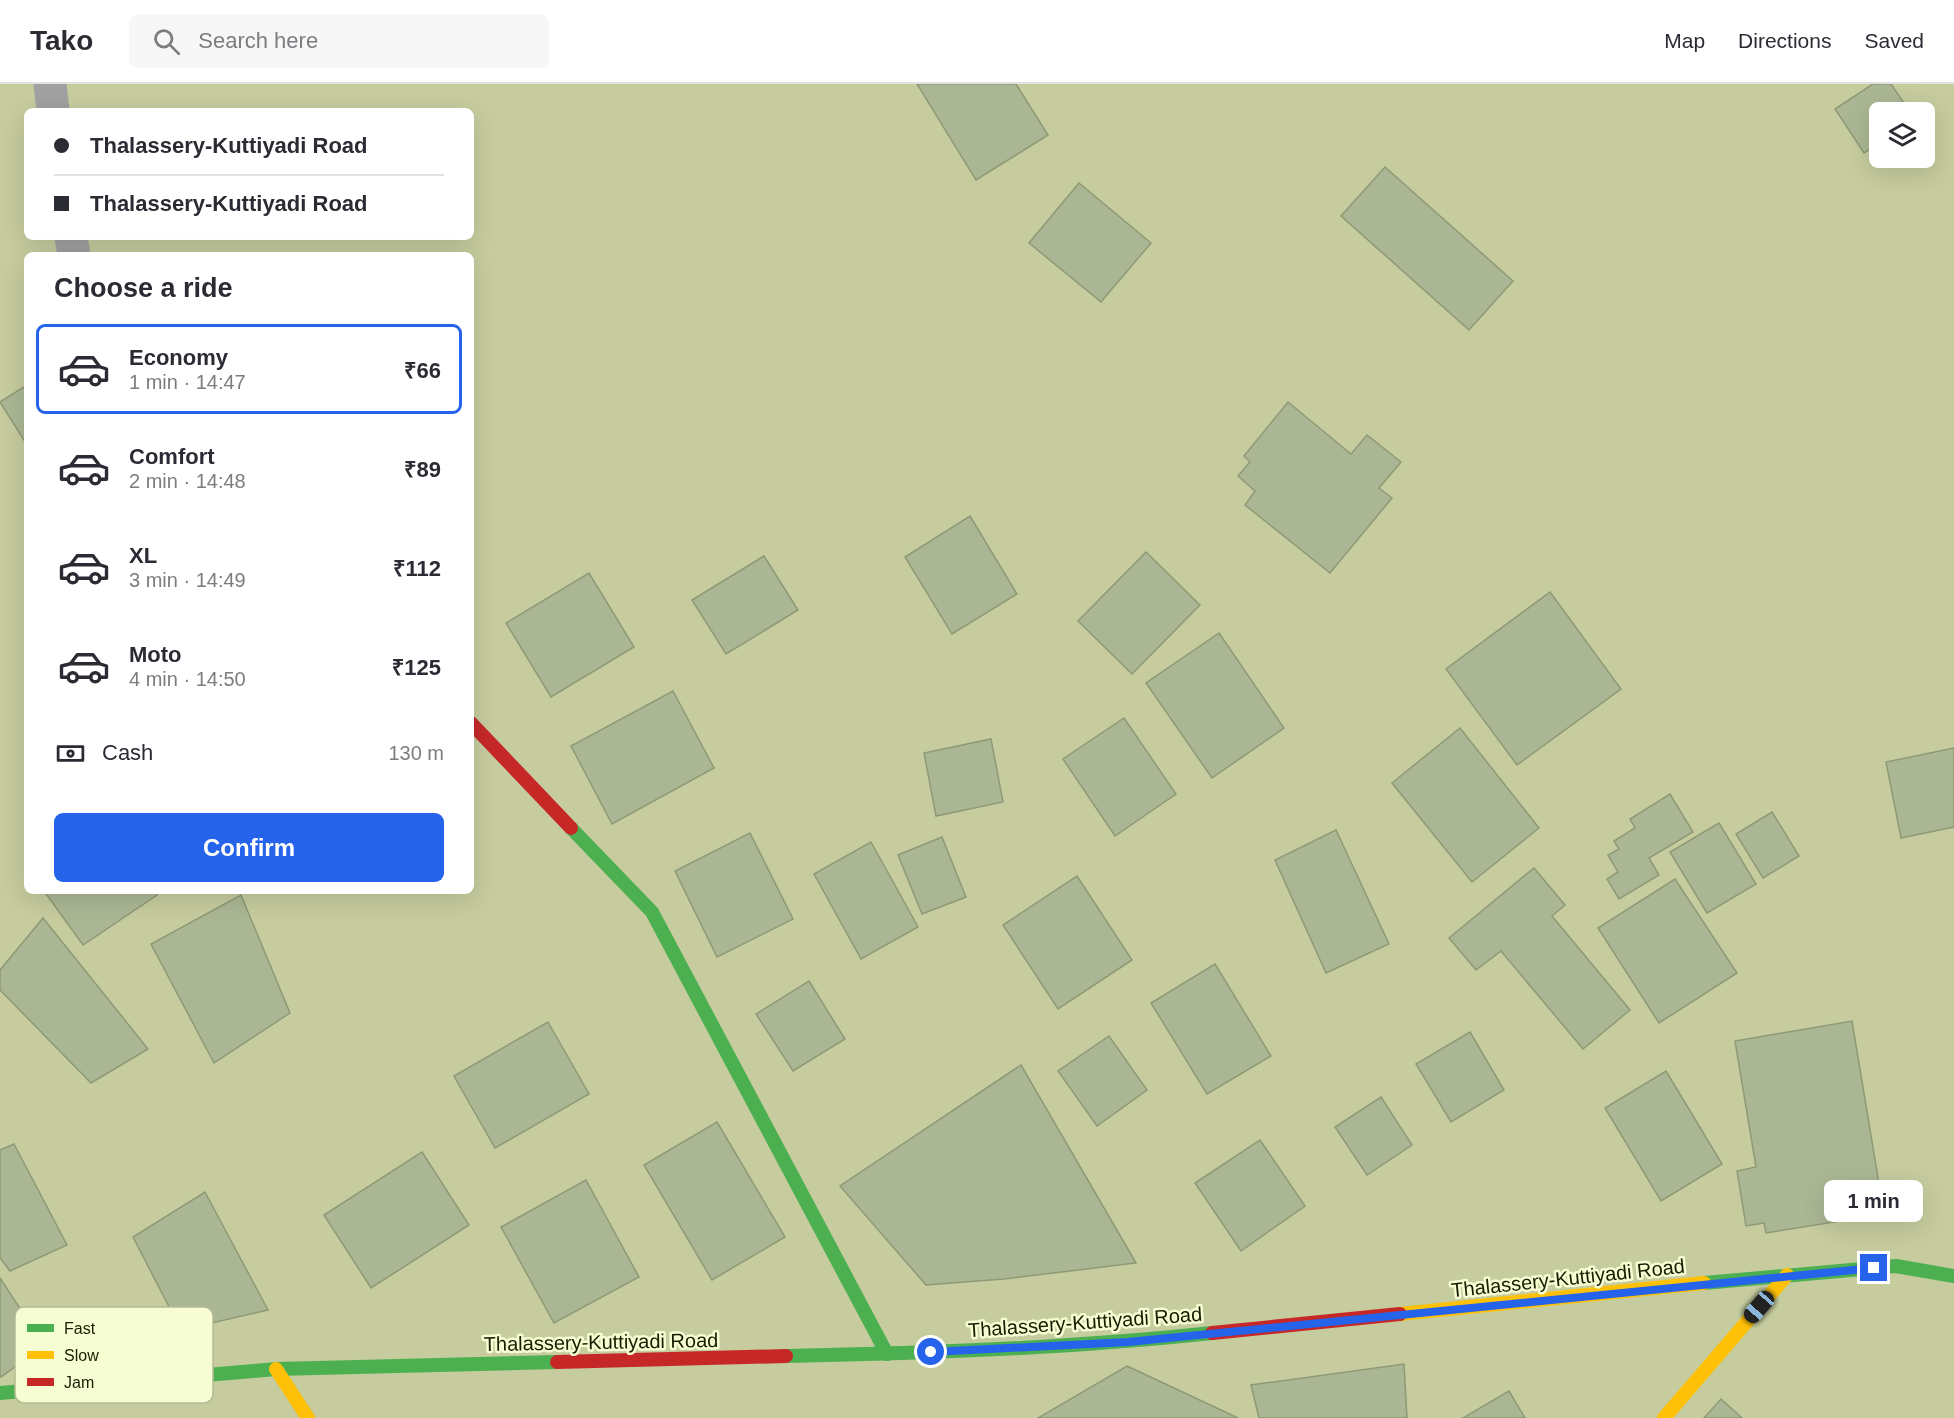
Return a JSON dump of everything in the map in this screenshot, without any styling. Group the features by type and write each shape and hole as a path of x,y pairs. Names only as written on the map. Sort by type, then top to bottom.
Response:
{"main road":[{"path":"474,726 652,912 887,1354"},
{"name":"Thalassery-Kuttiyadi Road","path":"213,1374 276,1369 887,1354 1128,1342 1896,1266 1954,1276"},
{"path":"1664,1418 1787,1275"},
{"path":"276,1369 308,1418"},
{"name":"Thalassery-Kuttiyadi Road","path":"0,1393 15,1392"}],"street":[{"path":"50,84 53,108"}],"building":[{"path":"917,84 1016,84 1048,135 976,180"},
{"path":"1873,84 1891,84 1903,102 1869,102 1869,150 1864,153 1835,109"},
{"path":"1385,167 1513,281 1469,330 1341,216"},
{"path":"1079,183 1151,243 1101,302 1029,243"},
{"path":"24,387 24,440 0,402"},
{"path":"1288,402 1351,454 1367,435 1401,462 1379,488 1392,498 1330,573 1245,505 1255,491 1238,476 1250,462 1244,456"},
{"path":"970,516 1017,594 952,634 905,557"},
{"path":"1146,552 1200,605 1132,674 1078,621"},
{"path":"764,556 798,610 726,654 692,600"},
{"path":"589,573 634,647 551,697 506,623"},
{"path":"1550,592 1621,689 1517,765 1446,669"},
{"path":"1219,633 1284,728 1212,778 1146,683"},
{"path":"673,691 714,768 612,824 571,746"},
{"path":"1124,718 1176,794 1115,836 1063,759"},
{"path":"1460,728 1539,828 1472,882 1392,783"},
{"path":"991,739 1003,802 936,816 924,753"},
{"path":"1954,748 1954,827 1901,838 1886,762"},
{"path":"1670,794 1693,832 1649,858 1659,875 1619,899 1607,879 1618,872 1608,855 1619,849 1614,841 1635,828 1630,819"},
{"path":"1772,812 1799,856 1763,878 1736,834"},
{"path":"1719,823 1756,884 1707,913 1670,852"},
{"path":"1336,830 1389,944 1326,973 1275,860"},
{"path":"750,833 793,919 717,957 675,871"},
{"path":"942,837 966,897 922,914 898,855"},
{"path":"871,842 918,927 861,959 814,874"},
{"path":"1534,868 1565,905 1552,916 1630,1010 1583,1049 1501,951 1476,970 1449,938"},
{"path":"1077,876 1132,960 1058,1009 1003,925"},
{"path":"1675,879 1737,973 1659,1023 1598,928"},
{"path":"46,894 157,895 83,945"},
{"path":"241,895 290,1013 214,1063 151,944"},
{"path":"43,918 148,1049 91,1083 0,990 0,970"},
{"path":"1215,964 1271,1056 1207,1094 1151,1003"},
{"path":"809,981 845,1039 793,1071 756,1014"},
{"path":"1852,1021 1884,1214 1766,1233 1764,1223 1746,1226 1737,1171 1756,1167 1735,1041"},
{"path":"548,1022 589,1094 495,1148 454,1076"},
{"path":"1470,1032 1504,1090 1451,1122 1416,1064"},
{"path":"1109,1036 1147,1090 1097,1126 1058,1071"},
{"path":"1021,1065 1136,1263 1004,1279 926,1285 840,1186"},
{"path":"1666,1071 1722,1164 1661,1201 1605,1108"},
{"path":"1381,1097 1412,1145 1367,1175 1335,1127"},
{"path":"717,1122 785,1237 712,1280 644,1165"},
{"path":"1260,1140 1305,1206 1241,1251 1195,1183"},
{"path":"14,1144 67,1245 10,1271 0,1258 0,1150"},
{"path":"422,1152 469,1225 371,1288 324,1215"},
{"path":"586,1180 639,1277 554,1323 501,1227"},
{"path":"205,1192 268,1310 213,1323 213,1307 169,1307 133,1237"},
{"path":"0,1278 19,1307 15,1307 15,1367 1,1377"},
{"path":"1404,1364 1407,1418 1259,1418 1251,1385"},
{"path":"1127,1366 1238,1418 1038,1418"},
{"path":"1509,1391 1525,1418 1463,1418"},
{"path":"1721,1399 1742,1418 1704,1418"}],"traffic: fast":[{"path":"571,828 652,912 887,1354"},
{"path":"1704,1283 1896,1266 1954,1276"},
{"path":"786,1356 999,1349 1212,1333"},
{"path":"213,1374 276,1369 557,1362"},
{"path":"0,1393 15,1392"}],"traffic: slow":[{"path":"1664,1418 1787,1275"},
{"path":"1400,1314 1704,1283"},
{"path":"276,1369 308,1418"}],"traffic: jam":[{"path":"474,726 571,828"},
{"path":"1212,1333 1400,1314"},
{"path":"557,1362 786,1356"}],"route":[{"path":"931,1352 1128,1342 1764,1277 1874,1268"}]}
